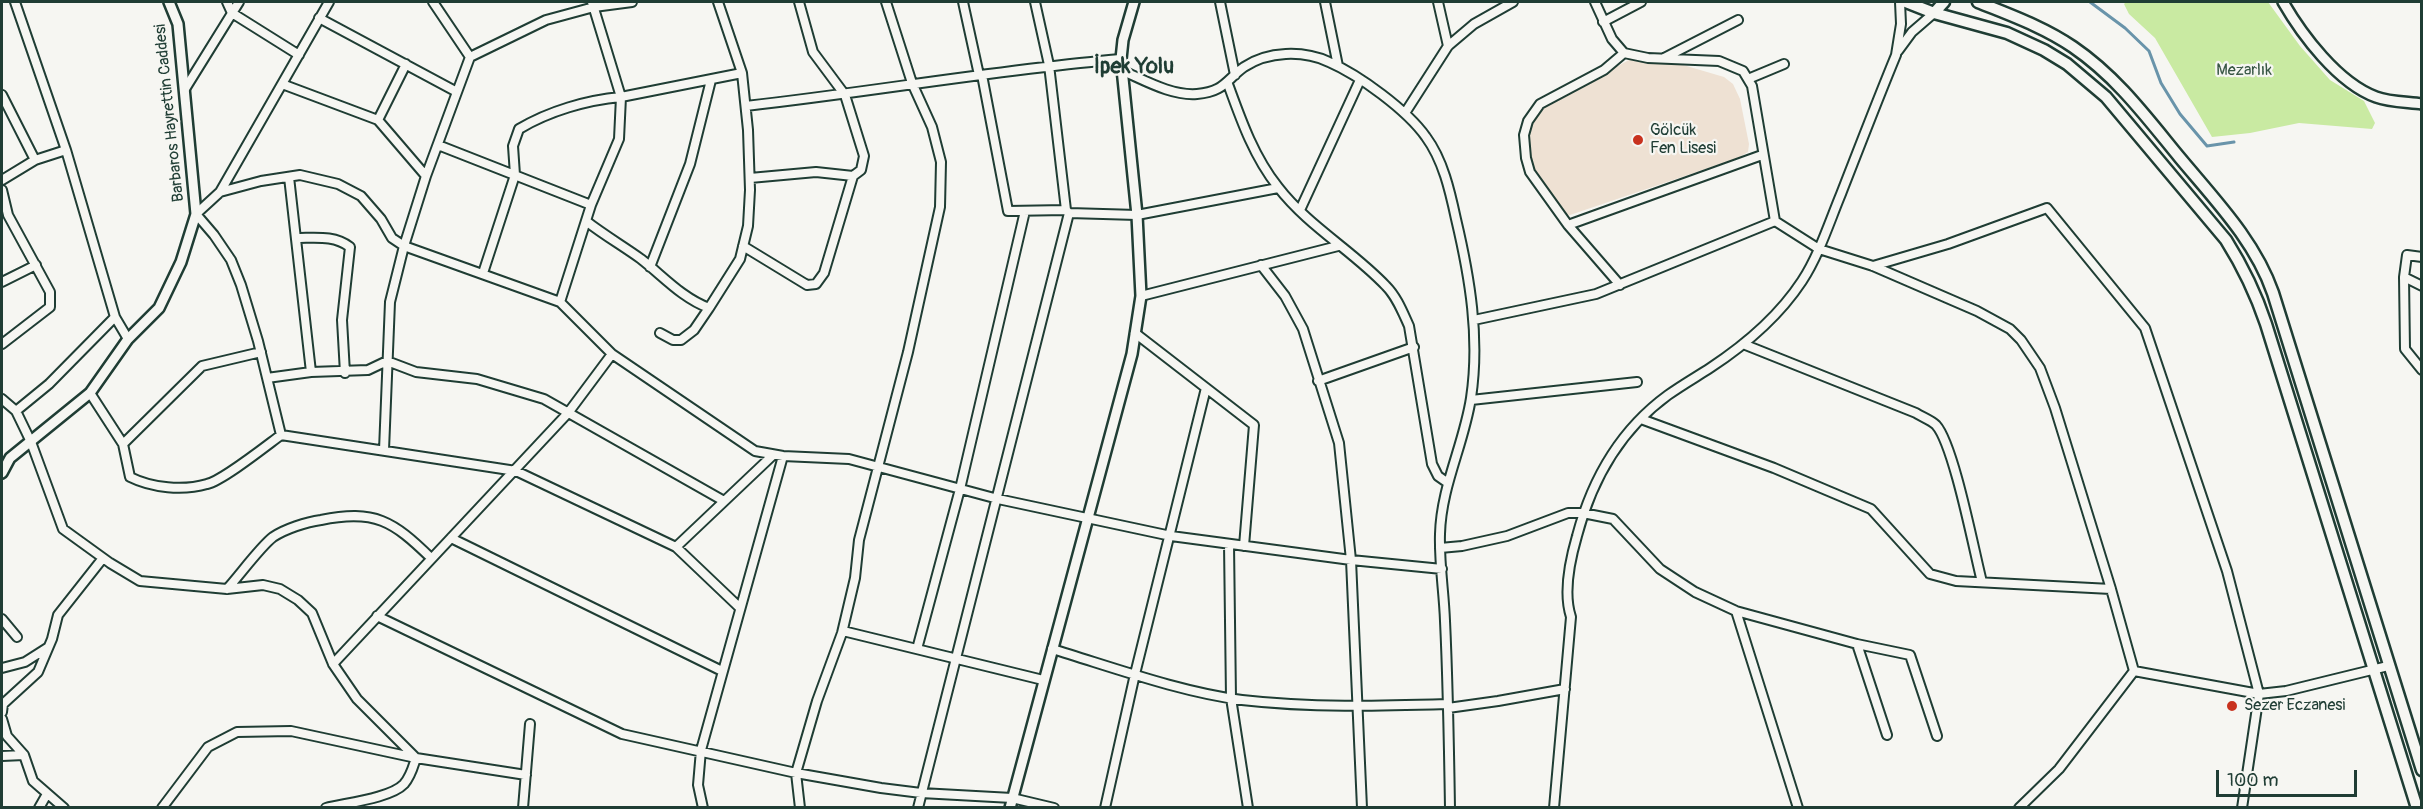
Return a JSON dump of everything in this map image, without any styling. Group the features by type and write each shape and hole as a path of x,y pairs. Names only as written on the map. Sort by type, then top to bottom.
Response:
{"main road":[{"path":"1906,2 1934,13 1985,26 2023,40 2054,56 2093,85 2148,145 2226,240 2239,260 2255,293 2266,324 2416,807"},
{"path":"1934,13 1944,2"},
{"path":"1978,2 2063,41 2121,87 2230,218 2257,256 2271,285 2421,770"},
{"path":"2255,293 2271,285"},
{"path":"2266,324 2280,316"}],"street":[{"path":"15,2 66,150 114,317 128,339"},
{"name":"Barbaros Hayrettin Caddesi","path":"2,473 10,458 90,393 128,339 159,308 181,262 196,214 178,24 169,2"},
{"path":"227,2 232,13 299,55"},
{"path":"185,89 239,2"},
{"path":"281,435 261,352 241,285 231,260 196,214 220,192 329,2"},
{"path":"433,2 471,57"},
{"path":"384,450 390,302 404,246 426,176 471,57 546,20 593,4 632,2"},
{"path":"660,333 673,340 681,340 694,330 740,259 748,226 750,178 742,73 718,2"},
{"path":"743,246 807,285 816,285 824,273 853,176 861,170 864,156 845,95 813,52 800,2"},
{"path":"800,807 796,773 817,701 843,630 855,578 860,540 940,207 941,162 932,127 912,83 886,2"},
{"path":"963,2 1008,211 1067,211 1137,215 1278,188"},
{"path":"918,807 998,499 1067,211 1049,65 1035,2"},
{"path":"1011,803 1132,354 1141,296 1137,215 1121,59 1124,34 1134,2"},
{"path":"1220,2 1234,75"},
{"path":"1325,2 1338,66"},
{"path":"1438,2 1448,46"},
{"path":"1405,113 1448,46 1474,24 1513,2"},
{"path":"1595,2 1612,39 1624,53 1630,56 1719,61 1743,71 1753,94 1775,221 1819,249 1873,266 1939,293 2000,323 2021,340 2040,368 2055,408 2134,671"},
{"path":"1603,22 1641,2"},
{"path":"1554,807 1571,616 1567,604 1574,547 1583,513 1602,467 1625,435 1641,419 1667,396 1743,344 1775,315 1802,282 1819,249 1896,55 1901,24 1900,2"},
{"path":"2283,2 2324,59 2351,82 2375,97 2421,104"},
{"path":"560,302 591,205 619,139 621,97 593,4"},
{"path":"1896,55 1912,32 1934,13"},
{"path":"320,18 457,92"},
{"path":"1663,58 1738,20"},
{"path":"1620,285 1568,225 1530,172 1526,158 1525,129 1540,104 1604,70 1624,53"},
{"path":"1123,71 1166,89 1188,94 1211,92 1228,84 1234,75 1255,61 1285,54 1309,54 1338,66 1405,113 1426,137 1442,168 1465,257 1474,320 1475,372 1466,428 1448,483 1441,516 1440,548 1448,706 1450,807"},
{"path":"746,106 845,95 912,83 1049,65 1121,59"},
{"path":"378,120 406,64"},
{"path":"1748,79 1784,64"},
{"path":"483,273 515,175 513,146 519,129 537,118 601,99 742,73"},
{"path":"650,267 690,164 711,80"},
{"path":"1299,210 1360,80"},
{"path":"282,84 378,120 426,176"},
{"path":"1228,84 1259,159 1278,188 1338,246 1387,287 1409,326 1432,464 1438,476 1448,483"},
{"path":"2,95 35,160"},
{"path":"438,145 591,205"},
{"path":"2,180 35,160 66,150"},
{"path":"1568,225 1762,155"},
{"path":"750,178 816,172 853,176"},
{"path":"220,192 300,175 338,184 361,196 381,219 392,238 404,246 560,302 612,354 755,451 783,456 849,459 998,499 1171,536 1351,560 1442,568"},
{"path":"290,177 311,372"},
{"path":"2,190 8,215 50,292 50,307 2,344"},
{"path":"1873,266 1948,243 2047,208 2145,328 2227,571 2259,694 2242,807"},
{"path":"917,649 960,489 1025,211"},
{"path":"586,221 650,267 670,285 709,308"},
{"path":"1474,320 1596,294 1775,221"},
{"path":"296,238 331,238 340,240 350,247 342,320 345,373"},
{"path":"1141,296 1338,246"},
{"path":"2421,257 2407,255 2404,277 2405,349 2421,370"},
{"path":"2,282 36,265"},
{"path":"1261,265 1285,296 1303,329 1339,443 1351,560 1362,807"},
{"path":"2404,277 2421,286"},
{"path":"16,411 49,384 114,317"},
{"path":"1135,333 1254,425 1244,546"},
{"path":"1743,344 1916,413 1936,425 1951,461 1982,582"},
{"path":"1318,381 1414,347"},
{"path":"123,444 202,366 261,352"},
{"path":"333,664 568,414 612,354"},
{"path":"267,378 311,372 345,373 368,370 387,361 416,372 477,379 544,399 724,501"},
{"path":"1471,400 1637,382"},
{"path":"1105,807 1135,674 1206,388"},
{"path":"90,393 123,444 130,477 142,483 157,487 209,484 281,435 516,471 676,547 739,607"},
{"path":"2,399 16,411 32,442 63,529 140,581 227,589 263,585 280,589 298,600 312,613 333,664 357,699 416,758"},
{"path":"1641,419 1774,468 1870,509 1930,574 1956,581 2111,589"},
{"path":"676,547 773,454"},
{"path":"703,807 699,785 701,750 739,607 783,456"},
{"path":"1440,548 1462,546 1507,536 1558,516 1583,513 1613,519 1660,569 1695,592 1736,611 1857,644 1910,655 1937,736"},
{"path":"227,589 273,537 310,522 346,514 366,515 385,521 413,541 431,558"},
{"path":"451,538 722,671"},
{"path":"1230,543 1232,698 1248,807"},
{"path":"2,712 3,704 38,672 49,647 58,615 103,558"},
{"path":"1736,611 1798,807"},
{"path":"377,616 622,734 796,773 921,793 1054,807"},
{"path":"2,619 16,637"},
{"path":"843,630 1044,680"},
{"path":"1857,644 1887,735"},
{"path":"2,668 25,662 49,647"},
{"path":"1052,649 1135,674 1232,698 1298,705 1448,706 1498,701 1565,689"},
{"path":"2134,671 2259,694 2286,691 2388,666"},
{"path":"2019,807 2060,769 2134,671"},
{"path":"2,719 7,736 24,755 33,781 64,807"},
{"path":"523,807 530,724"},
{"path":"162,807 208,747 237,732 291,731 416,758 526,775"},
{"path":"2,756 24,755"},
{"path":"326,807 388,793 396,789 403,785 412,771 416,758"},
{"path":"39,807 48,794"}],"shaded area":[{"name":"Gölcük Fen Lisesi","path":"1629,60 1673,62 1724,77 1733,84 1740,99 1749,144 1748,152 1738,158 1567,216 1545,188 1531,162 1527,137 1529,127 1533,118 1550,102"}],"green space":[{"name":"Mezarlık","path":"2126,2 2268,2 2300,46 2330,80 2364,101 2375,123 2372,129 2299,123 2250,133 2212,137 2155,38 2129,14 2124,4"}],"waterway":[{"path":"2090,2 2125,28 2149,51 2161,83 2180,114 2207,146 2234,142"}],"place":[{"name":"Gölcük Fen Lisesi","path":"1638,140"},
{"name":"Sezer Eczanesi","path":"2232,706"}],"district":[{"name":"İpek Yolu","path":"1134,67"}]}
